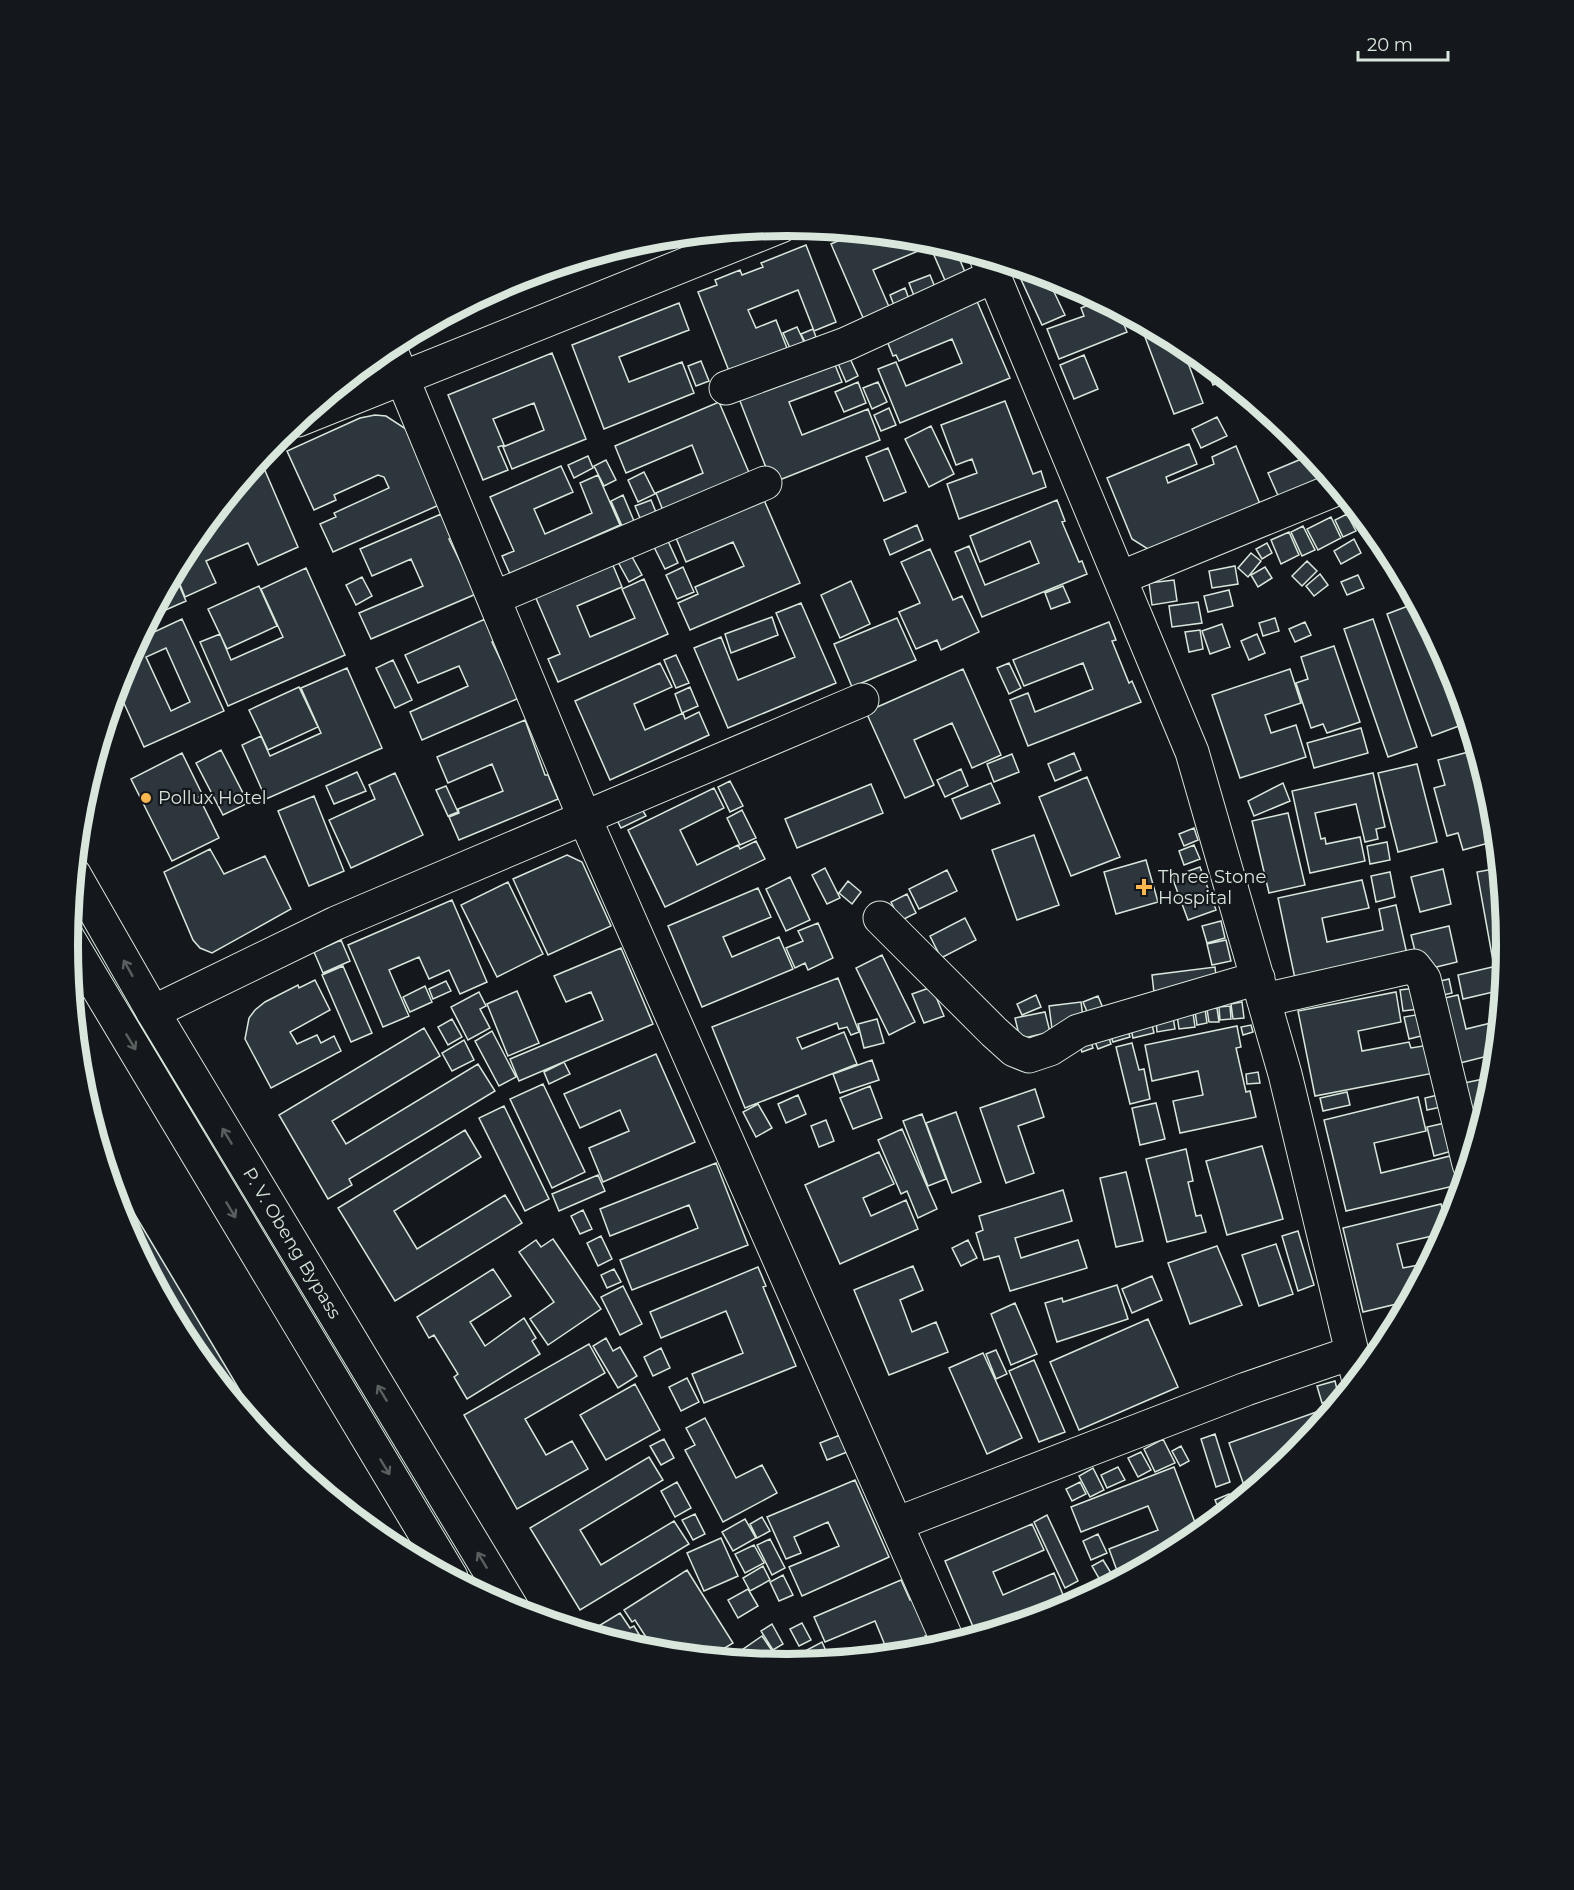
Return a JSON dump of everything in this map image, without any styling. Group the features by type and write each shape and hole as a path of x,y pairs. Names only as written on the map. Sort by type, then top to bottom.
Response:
{"main road":[{"path":"322,410 752,238"},
{"path":"726,388 846,344 990,267 1192,752 1285,1074 1354,1365 1246,1389 896,1524"},
{"path":"393,355 585,819 945,1636"},
{"path":"494,598 765,483"},
{"path":"1120,578 1331,491"},
{"path":"153,1012 336,923 861,700"},
{"name":"P. V. Obeng Bypass","path":"81,885 153,1012 504,1595"},
{"path":"880,918 994,1032 1014,1050 1029,1056 1050,1049 1078,1031 1261,989 1414,966 1424,979 1465,1150"},
{"name":"P. V. Obeng Bypass","path":"78,955 444,1565"}],"building":[{"path":"843,239 880,242 922,249 873,270 890,309 864,320 831,244"},
{"path":"806,245 836,322 814,331 798,290 748,310 756,328 776,320 787,348 729,371 698,292 717,285 715,280 740,270 742,275 763,267 761,263"},
{"path":"932,252 959,257 967,277 947,285"},
{"path":"930,275 937,292 916,301 909,283"},
{"path":"1019,276 1052,288 1065,315 1042,325"},
{"path":"905,288 910,302 895,308 890,295"},
{"path":"976,299 1010,378 900,423 878,369 896,362 906,386 962,363 952,339 899,361 896,355 893,356 885,336"},
{"path":"679,303 689,330 619,357 629,382 682,362 694,393 604,429 572,345"},
{"path":"1090,304 1101,309 1122,320 1127,332 1059,359 1047,329 1084,316 1081,308"},
{"path":"797,327 804,342 790,348 783,333"},
{"path":"813,329 816,337 805,342 801,334"},
{"path":"1149,335 1187,359 1203,403 1174,414 1145,337"},
{"path":"552,353 586,439 512,469 503,447 544,430 534,403 493,419 504,445 498,447 508,470 483,480 448,395"},
{"path":"848,354 858,376 846,382 836,359"},
{"path":"1084,355 1098,389 1074,399 1060,365"},
{"path":"833,360 842,382 789,402 802,435 868,409 880,440 772,483 738,396"},
{"path":"701,361 709,381 696,386 688,366"},
{"path":"1209,376 1219,383 1213,385"},
{"path":"858,382 866,403 844,412 835,392"},
{"path":"878,382 887,402 872,409 863,388"},
{"path":"1005,401 1033,474 1041,471 1046,487 959,519 947,484 977,473 972,459 956,465 941,425"},
{"path":"719,402 753,482 666,518 656,493 703,473 692,445 626,473 615,446"},
{"path":"889,408 896,425 881,431 874,415"},
{"path":"375,415 386,416 406,429 439,505 333,552 320,524 336,517 334,513 389,488 384,477 378,475 334,495 336,500 314,510 287,451 360,418"},
{"path":"1217,417 1227,436 1201,448 1192,429"},
{"path":"931,426 954,474 929,487 905,439"},
{"path":"1189,444 1197,464 1166,477 1168,483 1214,464 1212,457 1236,446 1265,516 1151,551 1132,539 1107,478"},
{"path":"888,448 906,492 884,501 866,457"},
{"path":"588,456 593,468 574,478 568,465"},
{"path":"1302,459 1323,482 1280,500 1268,473"},
{"path":"606,460 616,480 604,486 594,466"},
{"path":"561,466 573,492 534,509 545,534 592,513 580,483 598,475 620,525 510,574 502,556 514,551 490,497"},
{"path":"264,468 298,547 258,565 248,543 206,561 216,583 185,597 179,581 225,513"},
{"path":"644,472 655,494 638,502 628,480"},
{"path":"623,495 634,521 622,526 611,501"},
{"path":"651,500 658,517 642,523 635,506"},
{"path":"764,500 800,583 690,630 678,603 698,594 695,587 744,566 733,542 686,562 676,538"},
{"path":"1057,500 1065,521 1062,522 1079,562 1082,561 1087,574 982,617 955,552 969,546 985,585 1039,563 1030,541 980,562 970,536"},
{"path":"441,514 451,538 449,539 476,594 371,639 359,613 423,586 411,559 372,576 360,549"},
{"path":"1347,514 1356,531 1343,537 1335,520"},
{"path":"1331,517 1341,538 1318,550 1307,529"},
{"path":"917,525 923,540 890,555 884,540"},
{"path":"1303,526 1315,550 1302,556 1291,532"},
{"path":"1289,532 1299,555 1281,564 1271,540"},
{"path":"1354,539 1361,553 1341,564 1334,551"},
{"path":"668,541 678,563 665,569 654,547"},
{"path":"1267,543 1272,553 1262,559 1256,549"},
{"path":"930,549 953,600 962,596 979,632 941,650 937,640 916,649 899,612 920,603 901,562"},
{"path":"1251,553 1261,561 1248,577 1238,568"},
{"path":"631,555 642,575 629,582 618,562"},
{"path":"1307,561 1317,571 1302,586 1292,576"},
{"path":"612,563 622,587 577,606 590,637 635,618 622,589 644,579 668,634 558,682 548,659 560,654 535,596"},
{"path":"1235,566 1238,584 1212,588 1209,571"},
{"path":"683,567 694,592 677,599 666,575"},
{"path":"1265,567 1272,578 1258,587 1251,575"},
{"path":"306,568 345,655 228,706 200,642 220,634 231,660 283,637 261,589"},
{"path":"1320,574 1328,585 1314,596 1306,586"},
{"path":"1358,575 1364,588 1347,595 1341,582"},
{"path":"362,577 372,596 356,605 346,585"},
{"path":"1174,580 1177,601 1152,605 1149,583"},
{"path":"851,581 870,624 840,638 821,595"},
{"path":"178,582 186,601 161,612"},
{"path":"259,586 277,626 227,649 208,609"},
{"path":"1063,586 1070,602 1051,609 1045,593"},
{"path":"1229,590 1233,606 1208,612 1204,596"},
{"path":"1198,602 1202,623 1172,627 1169,606"},
{"path":"801,603 836,683 728,728 694,648 721,637 738,680 795,657 776,613"},
{"path":"1409,606 1442,674 1461,725 1432,736 1387,614"},
{"path":"772,617 778,635 731,653 725,634"},
{"path":"897,618 916,660 852,687 834,644"},
{"path":"1275,618 1279,631 1263,636 1259,623"},
{"path":"182,619 224,711 144,747 122,700 150,634","holes":["166,648 190,702 171,711 146,657"]},
{"path":"485,619 494,641 492,642 519,698 422,740 410,712 468,686 459,666 418,683 405,655"},
{"path":"1373,619 1417,747 1388,757 1344,629"},
{"path":"1109,622 1116,640 1112,641 1129,683 1132,681 1141,702 1028,746 1010,700 1028,693 1035,712 1093,689 1083,663 1024,686 1013,660"},
{"path":"1305,622 1311,635 1295,642 1289,629"},
{"path":"1222,624 1230,647 1210,654 1202,631"},
{"path":"1200,630 1203,649 1189,652 1185,632"},
{"path":"1257,634 1265,653 1249,660 1241,641"},
{"path":"1334,646 1360,722 1327,733 1323,724 1311,728 1296,683 1308,679 1301,657"},
{"path":"676,655 689,683 676,688 664,660"},
{"path":"393,660 412,700 395,708 376,668"},
{"path":"660,663 672,687 634,704 645,730 683,713 685,719 699,712 709,735 610,780 575,701"},
{"path":"1009,663 1021,688 1009,694 997,668"},
{"path":"347,668 382,748 266,799 242,745 261,736 270,756 321,733 301,688"},
{"path":"963,669 1001,755 972,768 952,723 914,740 934,785 905,798 866,712"},
{"path":"1290,669 1301,703 1265,715 1271,733 1296,725 1306,757 1240,778 1212,695"},
{"path":"299,687 318,727 268,750 249,710"},
{"path":"690,687 698,706 682,713 675,694"},
{"path":"525,720 545,775 548,775 558,799 459,840 449,817 459,813 458,809 503,791 492,764 448,783 437,757"},
{"path":"1361,728 1368,753 1314,768 1307,743"},
{"path":"221,750 248,803 223,815 196,763"},
{"path":"1469,752 1488,843 1463,850 1458,833 1447,836 1434,788 1445,785 1438,760"},
{"path":"182,753 203,796 199,797 219,838 172,861 131,779"},
{"path":"1074,753 1081,770 1055,781 1048,764"},
{"path":"1012,754 1019,772 994,782 987,764"},
{"path":"1417,764 1437,842 1398,852 1378,773"},
{"path":"961,769 968,786 945,797 937,780"},
{"path":"357,772 366,791 334,804 326,786"},
{"path":"395,773 423,835 351,868 329,820 375,799 369,785"},
{"path":"1373,773 1385,827 1376,829 1378,839 1365,842 1356,804 1315,813 1321,839 1325,838 1326,844 1360,837 1365,861 1310,873 1292,791"},
{"path":"1087,777 1120,857 1071,876 1039,797"},
{"path":"730,781 743,806 730,812 718,787"},
{"path":"991,783 1000,803 961,819 952,799"},
{"path":"1283,783 1290,801 1254,816 1248,801"},
{"path":"871,784 883,813 797,848 785,819"},
{"path":"446,786 458,812 448,816 436,790"},
{"path":"714,788 724,808 680,830 697,865 738,845 740,849 756,841 765,859 665,907 628,830"},
{"path":"314,796 344,871 309,886 278,811"},
{"path":"640,806 646,816 621,828 616,818"},
{"path":"742,810 756,838 740,845 727,818"},
{"path":"1288,813 1305,885 1269,893 1252,821"},
{"path":"1194,828 1198,840 1184,846 1179,834"},
{"path":"1034,835 1059,905 1017,920 992,850"},
{"path":"1387,842 1390,860 1370,864 1367,846"},
{"path":"1194,845 1200,859 1184,865 1179,851"},
{"path":"210,849 224,874 265,856 291,909 212,953 200,948 193,940 164,872"},
{"path":"567,855 582,862 611,926 548,955 513,879"},
{"path":"1146,860 1158,902 1116,914 1104,872"},
{"path":"1200,867 1216,910 1188,920 1172,877"},
{"path":"825,868 840,898 827,904 812,875"},
{"path":"1443,869 1451,904 1420,912 1411,877"},
{"path":"1491,869 1495,961 1493,961 1477,872"},
{"path":"947,870 957,891 919,909 909,889"},
{"path":"1390,872 1395,897 1376,902 1371,876"},
{"path":"790,877 810,920 786,931 766,889"},
{"path":"1362,880 1369,908 1322,918 1327,942 1383,930 1379,909 1396,905 1409,963 1297,988 1278,898"},
{"path":"848,881 861,892 852,904 839,893"},
{"path":"508,882 543,954 497,977 461,905"},
{"path":"758,888 771,917 723,937 732,957 779,937 793,969 702,1007 668,926"},
{"path":"907,894 916,913 900,921 891,902"},
{"path":"452,900 487,982 460,994 449,970 429,979 419,957 389,970 409,1016 383,1027 348,945"},
{"path":"965,918 976,940 941,958 930,936"},
{"path":"1221,921 1225,938 1207,943 1202,926"},
{"path":"818,923 833,958 808,970 805,963 795,968 786,948 803,941 798,931"},
{"path":"1449,926 1457,962 1420,971 1411,935"},
{"path":"341,940 350,961 323,973 314,952"},
{"path":"1226,940 1231,961 1212,965 1207,944"},
{"path":"621,948 653,1024 519,1081 510,1059 603,1020 591,992 566,1002 554,976"},
{"path":"882,955 915,1022 889,1035 856,968"},
{"path":"343,966 372,1033 351,1042 322,975"},
{"path":"1495,966 1494,992 1463,999 1458,975"},
{"path":"1215,967 1217,985 1154,993 1152,975"},
{"path":"838,978 859,1032 851,1035 847,1027 839,1029 837,1023 797,1038 802,1049 844,1032 857,1064 745,1108 712,1027"},
{"path":"1449,979 1452,993 1435,997 1432,983"},
{"path":"315,980 330,1010 290,1032 297,1044 317,1035 321,1043 334,1036 341,1051 271,1088 245,1039 249,1018 265,1002 298,985 299,988"},
{"path":"446,981 451,991 433,999 429,989"},
{"path":"425,986 432,1002 410,1012 403,997"},
{"path":"932,987 944,1016 924,1023 912,994"},
{"path":"1416,988 1419,1009 1403,1011 1400,990"},
{"path":"517,991 539,1043 508,1056 487,1004"},
{"path":"479,992 486,1006 480,1009 490,1028 468,1040 451,1007"},
{"path":"1396,992 1401,1022 1358,1031 1362,1051 1409,1042 1411,1048 1429,1045 1434,1073 1315,1096 1298,1011"},
{"path":"1036,995 1041,1007 1022,1015 1017,1004"},
{"path":"1458,995 1466,1029 1491,1023 1487,1056 1452,1065 1436,1000"},
{"path":"1098,996 1107,1018 1092,1024 1083,1002"},
{"path":"1081,1002 1084,1025 1052,1029 1049,1006"},
{"path":"1242,1002 1244,1018 1233,1019 1231,1004"},
{"path":"1230,1006 1231,1019 1220,1020 1219,1007"},
{"path":"1217,1008 1219,1022 1209,1022 1207,1009"},
{"path":"1205,1009 1207,1023 1197,1025 1195,1011"},
{"path":"1045,1012 1050,1032 1020,1039 1015,1018"},
{"path":"1193,1013 1195,1027 1179,1029 1177,1015"},
{"path":"1421,1014 1425,1035 1409,1039 1404,1017"},
{"path":"1173,1017 1175,1029 1157,1032 1156,1020"},
{"path":"452,1019 462,1037 448,1045 438,1027"},
{"path":"877,1019 884,1043 864,1048 858,1024"},
{"path":"1151,1020 1154,1033 1133,1038 1130,1025"},
{"path":"1126,1025 1130,1037 1113,1042 1109,1031"},
{"path":"1251,1025 1253,1032 1243,1035 1241,1027"},
{"path":"1237,1026 1241,1047 1236,1048 1246,1092 1250,1091 1256,1117 1180,1133 1173,1101 1203,1095 1198,1071 1152,1081 1145,1045"},
{"path":"424,1028 440,1056 332,1121 346,1144 478,1064 495,1091 349,1179 352,1185 328,1199 279,1115"},
{"path":"492,1031 516,1077 499,1086 475,1041"},
{"path":"1107,1032 1111,1044 1098,1049 1093,1037"},
{"path":"1090,1039 1093,1048 1082,1052 1079,1043"},
{"path":"464,1040 474,1060 452,1071 442,1053"},
{"path":"1132,1043 1139,1070 1144,1069 1150,1099 1130,1104 1116,1047"},
{"path":"656,1054 695,1142 603,1182 589,1148 629,1131 620,1110 580,1128 564,1094"},
{"path":"872,1060 879,1080 840,1093 833,1074"},
{"path":"564,1062 570,1074 549,1084 544,1072"},
{"path":"1258,1072 1260,1083 1247,1084 1246,1074"},
{"path":"1483,1079 1476,1110 1465,1112 1459,1084"},
{"path":"543,1084 585,1172 552,1188 510,1099"},
{"path":"870,1086 882,1118 853,1129 840,1098"},
{"path":"1035,1089 1044,1117 1018,1126 1034,1173 1006,1183 980,1108"},
{"path":"1347,1092 1350,1105 1323,1111 1320,1098"},
{"path":"798,1095 806,1114 786,1123 778,1104"},
{"path":"1438,1095 1441,1107 1427,1110 1425,1098"},
{"path":"1418,1097 1426,1131 1374,1143 1381,1173 1450,1156 1456,1178 1453,1186 1346,1211 1324,1120"},
{"path":"1156,1103 1165,1139 1140,1145 1132,1108"},
{"path":"758,1104 772,1128 756,1137 743,1112"},
{"path":"504,1106 549,1199 525,1211 479,1118"},
{"path":"956,1112 981,1182 952,1193 926,1123"},
{"path":"922,1114 946,1179 928,1186 903,1121"},
{"path":"1475,1115 1470,1136 1466,1117"},
{"path":"826,1120 834,1141 819,1147 811,1126"},
{"path":"1445,1123 1452,1151 1434,1156 1427,1127"},
{"path":"902,1129 937,1209 918,1218 907,1191 901,1194 878,1140"},
{"path":"465,1130 481,1157 394,1211 417,1249 505,1195 522,1223 395,1301 338,1208"},
{"path":"1262,1146 1283,1219 1227,1235 1206,1161"},
{"path":"1186,1149 1193,1181 1188,1182 1196,1216 1201,1215 1206,1232 1167,1242 1146,1159"},
{"path":"879,1152 894,1184 863,1198 871,1216 906,1200 918,1229 840,1264 805,1185"},
{"path":"716,1163 748,1245 632,1290 620,1260 698,1228 689,1205 610,1236 600,1209"},
{"path":"1126,1172 1143,1241 1116,1247 1100,1178"},
{"path":"598,1175 605,1191 559,1211 552,1194"},
{"path":"1063,1190 1072,1221 1015,1238 1021,1258 1078,1240 1087,1268 1010,1291 999,1256 984,1260 976,1233 983,1230 979,1216"},
{"path":"126,1199 249,1406 197,1339 173,1300 151,1259"},
{"path":"1441,1204 1443,1213 1433,1236 1397,1244 1403,1268 1419,1266 1399,1303 1363,1312 1343,1228"},
{"path":"583,1210 592,1229 580,1234 571,1216"},
{"path":"1298,1231 1314,1285 1298,1291 1282,1236"},
{"path":"601,1236 612,1259 598,1266 587,1243"},
{"path":"553,1239 601,1309 548,1345 530,1319 554,1302 519,1252 536,1240 541,1247"},
{"path":"968,1240 977,1258 961,1266 952,1248"},
{"path":"1276,1244 1293,1294 1259,1306 1242,1255"},
{"path":"1217,1246 1242,1305 1190,1324 1168,1263"},
{"path":"913,1266 923,1290 900,1300 912,1332 936,1322 948,1352 889,1375 854,1290"},
{"path":"758,1267 766,1286 763,1287 796,1366 704,1403 692,1374 743,1353 726,1311 661,1338 650,1312"},
{"path":"493,1269 511,1296 470,1322 485,1346 524,1318 536,1338 532,1341 540,1354 467,1399 454,1377 458,1374 434,1335 429,1338 417,1317"},
{"path":"614,1269 621,1282 607,1288 601,1275"},
{"path":"1152,1276 1162,1300 1132,1313 1122,1289"},
{"path":"1117,1285 1128,1319 1057,1342 1045,1303 1062,1298 1063,1302"},
{"path":"623,1286 642,1324 620,1335 601,1297"},
{"path":"1015,1303 1037,1354 1011,1365 991,1314"},
{"path":"1148,1319 1178,1387 1079,1430 1050,1362"},
{"path":"606,1338 613,1351 620,1347 637,1376 618,1388 593,1346"},
{"path":"589,1344 605,1373 525,1419 546,1455 572,1441 588,1469 517,1509 464,1415"},
{"path":"661,1348 670,1368 653,1376 644,1357"},
{"path":"996,1350 1007,1374 996,1379 986,1354"},
{"path":"983,1353 1022,1438 987,1454 949,1368"},
{"path":"1034,1360 1065,1432 1039,1442 1009,1371"},
{"path":"687,1378 699,1402 681,1411 669,1387"},
{"path":"1335,1381 1337,1391 1329,1401 1322,1403 1317,1386"},
{"path":"635,1384 660,1430 606,1460 580,1415"},
{"path":"1319,1411 1288,1446 1244,1486 1229,1443"},
{"path":"705,1418 736,1478 762,1465 777,1493 723,1522 685,1450 695,1445 686,1428"},
{"path":"1215,1434 1230,1482 1216,1487 1201,1439"},
{"path":"840,1435 847,1452 827,1460 820,1443"},
{"path":"664,1439 674,1458 661,1465 650,1446"},
{"path":"1163,1439 1175,1463 1155,1472 1144,1449"},
{"path":"1181,1446 1189,1461 1180,1466 1172,1451"},
{"path":"1141,1452 1151,1470 1138,1477 1128,1458"},
{"path":"649,1457 663,1480 580,1530 601,1565 674,1521 689,1544 580,1610 530,1528"},
{"path":"1118,1467 1125,1480 1107,1488 1101,1475"},
{"path":"1174,1467 1196,1524 1117,1572 1109,1549 1158,1530 1148,1506 1081,1532 1071,1507"},
{"path":"1093,1468 1104,1490 1090,1497 1079,1476"},
{"path":"855,1480 889,1557 802,1596 789,1567 839,1546 828,1522 794,1537 801,1553 786,1559 767,1517"},
{"path":"677,1482 691,1508 675,1517 661,1491"},
{"path":"1080,1482 1086,1494 1072,1501 1066,1489"},
{"path":"1229,1494 1230,1498 1218,1508 1215,1500"},
{"path":"695,1514 705,1534 693,1540 682,1520"},
{"path":"1047,1515 1078,1581 1065,1588 1034,1522"},
{"path":"762,1517 770,1531 757,1538 750,1524"},
{"path":"745,1519 756,1538 733,1551 722,1532"},
{"path":"1032,1524 1044,1550 993,1572 1003,1595 1054,1573 1064,1597 974,1629 945,1561"},
{"path":"1098,1534 1107,1553 1091,1560 1083,1541"},
{"path":"721,1538 738,1576 704,1591 687,1553"},
{"path":"770,1539 785,1568 772,1575 757,1545"},
{"path":"754,1545 764,1563 745,1573 735,1554"},
{"path":"1103,1560 1112,1575 1101,1581 1092,1566"},
{"path":"763,1566 770,1580 750,1591 743,1578"},
{"path":"687,1570 733,1643 721,1650 648,1640 635,1620 632,1622 624,1610"},
{"path":"783,1575 793,1595 779,1601 770,1582"},
{"path":"901,1580 910,1600 914,1598 929,1635 925,1636 927,1640 886,1647 875,1621 825,1642 814,1617"},
{"path":"748,1589 758,1606 738,1618 728,1600"},
{"path":"620,1613 630,1628 634,1626 641,1638 603,1630 596,1628"},
{"path":"802,1623 811,1640 799,1646 790,1629"},
{"path":"772,1624 783,1644 773,1650 761,1631"},
{"path":"762,1636 774,1653 741,1652"},
{"path":"822,1642 827,1652 806,1653 805,1651"}],"place":[{"name":"Pollux Hotel","path":"146,798"},
{"name":"Three Stone Hospital","path":"1144,887"}]}
